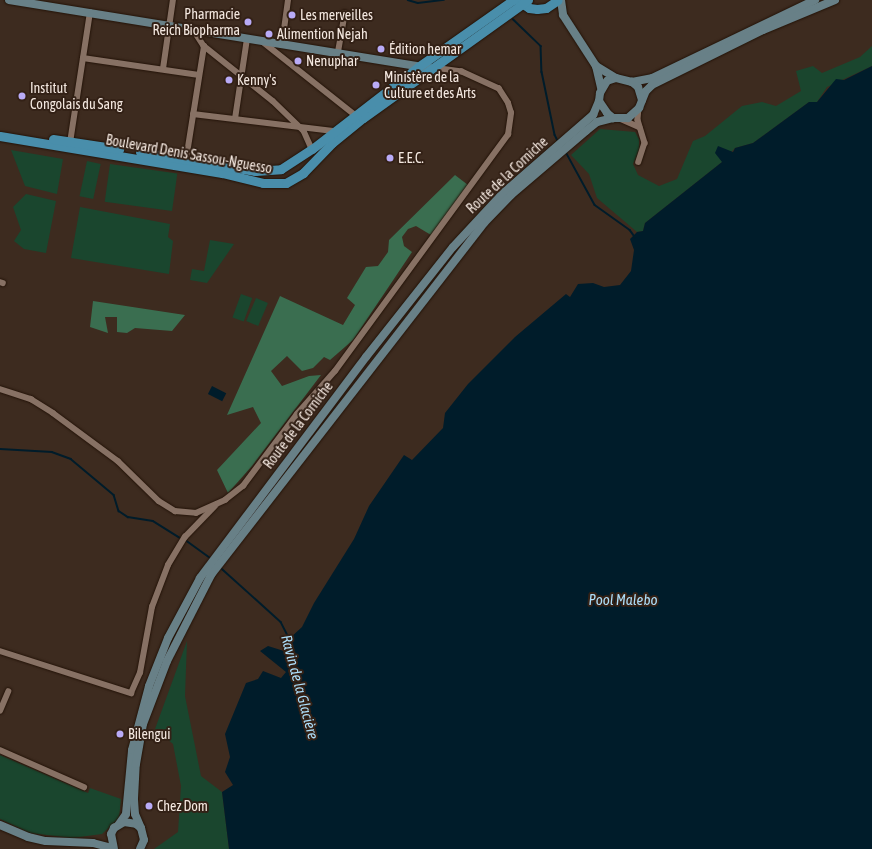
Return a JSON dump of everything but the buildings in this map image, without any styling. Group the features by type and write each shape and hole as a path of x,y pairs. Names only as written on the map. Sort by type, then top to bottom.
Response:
{"main road":[{"path":"9,0 431,68"},
{"path":"546,8 558,0"},
{"path":"561,0 563,15 596,66 601,88 599,101 607,113 617,119 628,118 639,108 642,100 652,85 763,30 835,0"},
{"path":"596,66 616,78 632,82 652,78 815,0"},
{"path":"520,1 529,8 546,8 563,15"},
{"name":"Boulevard Denis Sassou-Nguesso","path":"0,136 269,171 281,169 312,149 333,131 418,67 520,1"},
{"name":"Boulevard Denis Sassou-Nguesso","path":"0,130 228,174 263,183 286,183 303,173 347,130 520,1"},
{"path":"601,88 616,78"},
{"path":"632,82 638,87 642,100"},
{"name":"Route de la Corniche","path":"583,129 593,115 599,101"},
{"name":"Route de la Corniche","path":"113,848 110,841 116,826 126,814 133,744 168,638 200,578 366,357 478,218 583,129 597,122 617,119"},
{"name":"Route de la Corniche","path":"142,848 144,840 134,807 136,764 152,687"},
{"path":"93,843 104,839 116,826 130,822 141,828"},
{"path":"0,825 28,837 46,841 93,843 113,848"}],"street":[{"path":"163,69 173,0"},
{"path":"282,44 288,0"},
{"path":"70,144 90,13"},
{"path":"338,52 345,14"},
{"path":"193,29 204,46 272,102 307,136 312,149"},
{"path":"235,119 247,39"},
{"path":"263,42 355,115"},
{"path":"186,160 204,46"},
{"path":"83,58 199,75"},
{"path":"0,651 131,693 140,673 152,607 165,572 183,541 216,506 243,486 297,414 335,371 508,135 511,113 499,89 462,72 431,68"},
{"path":"639,108 640,127 646,143 640,162"},
{"path":"193,114 296,125 333,131"},
{"path":"617,119 640,127"},
{"path":"0,389 31,399 53,413 118,461 158,501 176,512 196,513 216,506"},
{"path":"0,710 8,692"},
{"path":"0,750 84,788"}],"green space":[{"path":"872,46 872,66 827,87 817,102 809,102 753,143 735,148 722,162 645,223 643,231 637,232 597,198 589,174 571,155 600,129 635,132 639,139 639,150 633,164 638,175 659,186 677,179 693,141 705,136 742,106 762,102 776,106 801,91 796,71 813,66 822,73 860,57"},
{"path":"11,150 63,159 57,194 25,186"},
{"path":"87,161 101,164 93,199 80,196"},
{"path":"110,164 177,173 172,211 105,202"},
{"path":"455,175 468,185 431,235 416,226 408,229 402,237 404,246 412,252 353,340 330,360 324,357 313,368 302,371 287,356 271,371 282,386 309,376 321,375 252,466 228,493 217,470 261,423 253,407 227,415 280,296 343,325 355,305 347,298 366,267 378,266 388,252 389,240"},
{"path":"26,194 56,201 46,253 24,249 14,241 21,230 13,207"},
{"path":"80,207 170,224 168,237 173,241 169,274 71,258"},
{"path":"210,240 234,244 207,283 190,280 192,269 204,271"},
{"path":"241,294 252,298 244,322 232,317"},
{"path":"256,298 268,303 258,326 246,321"},
{"path":"93,301 185,315 172,331 135,328 127,333 117,332 117,317 105,317 108,333 90,327"},
{"path":"187,641 185,696 201,776 222,792 229,849 154,849 178,832 181,786 173,744 155,729"},
{"path":"0,755 88,793 90,788 121,799 119,818 102,834 72,838 30,833 0,819"}],"water":[{"name":"Pool Malebo","path":"872,66 872,849 229,849 222,792 233,785 225,772 230,757 225,734 246,683 258,679 263,671 281,678 286,672 260,651 268,646 284,651 290,638 302,627 314,603 354,539 369,506 404,455 412,460 443,428 445,413 468,384 515,337 566,294 570,297 578,284 593,283 604,287 620,285 631,271 634,250 630,239 637,232 643,231 645,223 722,162 715,153 718,146 733,152 735,148 753,143 809,102 817,102 836,79 844,80"},
{"path":"212,386 226,393 222,401 208,394"}],"waterway":[{"path":"408,0 418,3 444,0"},
{"path":"513,19 541,46 542,72 555,135 558,141"},
{"path":"566,152 595,205 630,230 635,237"},
{"name":"Ravin de la Glacière","path":"0,449 52,452 71,459 114,495 119,511 128,517 153,521 179,537"},
{"name":"Ravin de la Glacière","path":"187,541 212,559"},
{"name":"Ravin de la Glacière","path":"220,567 281,622 290,640"}],"place":[{"name":"Les merveilles","path":"292,15"},
{"name":"Pharmacie Reich Biopharma","path":"248,22"},
{"name":"Alimention Nejah","path":"269,34"},
{"name":"Édition hemar","path":"381,49"},
{"name":"Nenuphar","path":"298,61"},
{"name":"Kenny's","path":"229,80"},
{"name":"Ministère de la Culture et des Arts","path":"376,85"},
{"name":"Institut Congolais du Sang","path":"22,96"},
{"name":"E.E.C.","path":"390,158"},
{"name":"Bilengui","path":"120,734"},
{"name":"Chez Dom","path":"149,806"}]}
